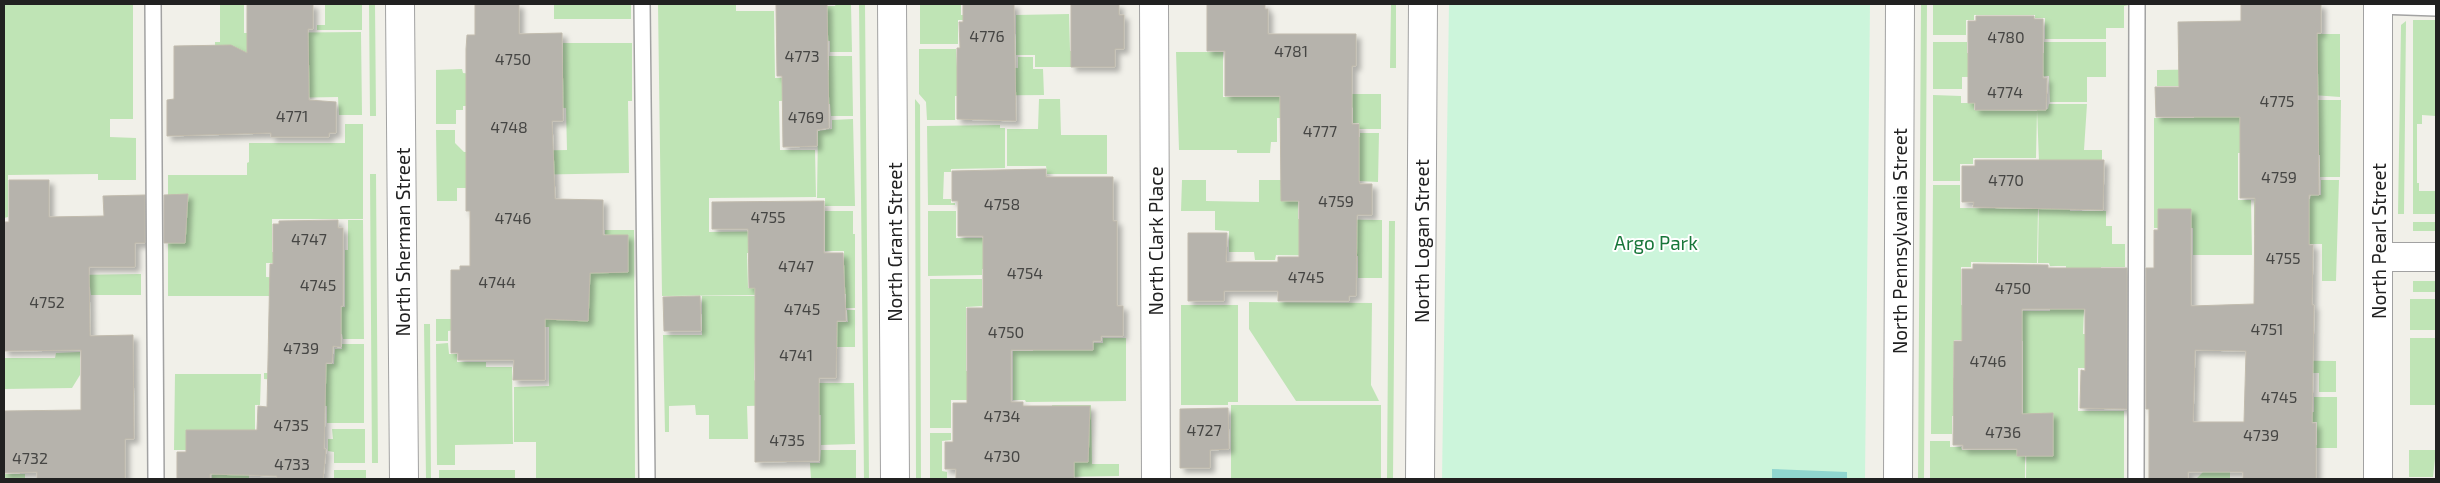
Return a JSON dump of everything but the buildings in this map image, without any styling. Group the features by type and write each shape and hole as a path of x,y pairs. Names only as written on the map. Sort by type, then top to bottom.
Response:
{"street":[{"name":"North Sherman Street","path":"400,4 404,479"},
{"name":"North Grant Street","path":"892,4 895,479"},
{"name":"North Clark Place","path":"1154,4 1156,479"},
{"name":"North Logan Street","path":"1420,479 1423,4"},
{"name":"North Pennsylvania Street","path":"1898,479 1900,4"},
{"name":"North Pearl Street","path":"2378,5 2378,479"},
{"path":"2378,257 2436,257"}],"lane":[{"path":"153,4 156,479"},
{"path":"642,4 646,479"},
{"path":"2136,479 2137,4"},
{"path":"2378,5 2436,8"}],"green space":[{"path":"4,4 133,4 133,119 110,119 110,137 136,138 136,180 98,180 98,174 8,175 8,217 4,218"},
{"path":"220,4 244,4 244,33 361,32 362,115 339,115 338,97 216,99 215,42 220,42"},
{"path":"325,4 362,4 362,30 317,30 317,25 325,25"},
{"path":"369,4 375,4 376,116 370,116"},
{"path":"554,4 631,4 631,19 554,19"},
{"path":"658,4 736,4 736,11 774,11 775,78 818,77 819,100 779,101 780,150 815,150 816,197 709,198 709,232 777,231 824,252 747,253 748,288 757,288 757,295 662,296"},
{"path":"836,4 851,4 852,52 830,52 830,41 823,40 823,33 776,33 776,11 823,11 827,6 835,6"},
{"path":"859,4 865,4 869,479 864,479"},
{"path":"920,4 961,4 961,15 970,15 970,20 958,20 958,44 920,44"},
{"path":"1391,4 1396,4 1396,68 1390,68"},
{"name":"Argo Park","path":"1449,4 1870,4 1865,479 1442,479"},
{"path":"1921,4 1927,4 1924,479 1918,479"},
{"path":"1933,4 2129,5 2124,6 2124,28 2106,28 2106,39 2045,39 2045,18 2035,18 2035,15 1974,15 1974,20 1966,20 1966,35 1933,35"},
{"path":"1069,14 1070,51 1079,51 1079,67 1035,67 1035,55 1016,55 1016,15"},
{"path":"2413,20 2436,20 2436,116 2422,115 2422,124 2417,124 2417,183 2419,183 2419,191 2436,191 2436,214 2413,214"},
{"path":"2406,21 2404,214 2398,214 2401,25"},
{"path":"2225,34 2340,34 2340,97 2195,86 2157,86 2157,70 2225,69"},
{"path":"1933,42 1967,42 1967,53 2044,53 2044,42 2106,42 2106,77 2087,77 2087,102 2050,102 2049,76 1962,77 1962,89 1933,89"},
{"path":"563,43 632,43 632,101 628,101 629,173 468,176 467,188 457,188 457,201 437,201 436,130 455,130 455,143 464,152 567,150 566,108 537,107 536,105 463,106 463,110 456,110 456,124 436,124 436,70 462,69 463,73 563,84"},
{"path":"919,49 956,49 957,68 1018,68 1018,57 1033,57 1033,69 1043,69 1044,95 955,96 955,120 927,120 926,102 919,94"},
{"path":"1176,52 1223,52 1223,97 1292,97 1292,118 1277,118 1277,142 1271,142 1270,153 1237,153 1237,150 1179,150"},
{"path":"829,56 852,56 853,116 831,116 830,104 822,104 825,71 829,70"},
{"path":"1336,94 1381,94 1381,129 1359,129 1359,123 1353,123 1353,108"},
{"path":"1933,95 1961,96 1961,103 1974,103 1974,110 2037,111 2036,158 1973,158 1973,164 1960,164 1960,181 1933,181"},
{"path":"915,99 920,105 921,479 916,479"},
{"path":"1039,99 1060,99 1061,135 1107,135 1107,174 1047,174 1046,166 1007,166 1007,129 1038,129"},
{"path":"2318,100 2341,100 2340,177 2320,177 2320,155 2311,155 2318,114"},
{"path":"2049,104 2087,104 2084,150 2102,150 2102,176 2039,162 2037,109 2048,109"},
{"path":"2194,109 2244,109 2308,152 2238,153 2238,200 2251,200 2252,255 2193,255 2193,228 2154,228 2154,118 2194,118"},
{"path":"853,119 855,206 825,206 825,198 817,198 818,131 832,129 832,120"},
{"path":"345,124 363,124 363,219 272,219 272,252 290,253 290,263 266,263 266,277 291,278 291,296 168,296 168,175 247,175 249,143 345,143"},
{"path":"1000,125 1000,128 1005,128 1005,168 951,169 951,172 944,172 943,199 951,199 951,203 955,203 955,205 928,205 927,126"},
{"path":"1360,133 1379,133 1378,182 1339,180 1353,137 1360,137"},
{"path":"370,174 376,174 378,463 372,463"},
{"path":"1182,180 1206,180 1206,201 1259,202 1259,180 1298,180 1298,219 1382,220 1382,278 1358,278 1358,256 1276,255 1275,260 1255,260 1254,252 1229,252 1229,231 1215,230 1215,211 1181,211"},
{"path":"2321,180 2339,180 2336,281 2322,281 2322,244 2306,244 2305,235 2254,235 2254,199 2310,199 2311,195 2321,195"},
{"path":"2070,181 2070,211 2106,211 2106,226 2112,226 2112,244 2125,244 2125,267 2101,267 2100,288 2066,269 2066,266 2050,266 2049,263 2038,263 2039,195"},
{"path":"1933,185 1960,185 1960,208 2038,209 2037,263 1971,262 1971,267 1961,267 1961,305 1971,306 2013,340 1954,340 1953,378 2022,379 1960,416 1952,416 1952,434 1931,434"},
{"path":"825,211 853,211 853,234 855,234 855,308 846,308 846,294 835,294 796,278 844,278 844,251 825,251"},
{"path":"928,211 956,211 956,238 989,238 989,269 982,269 982,275 928,276"},
{"path":"348,220 363,220 364,339 343,339 342,334 313,334 313,308 345,307 345,250 348,250"},
{"path":"1389,221 1395,221 1393,479 1387,479"},
{"path":"2413,222 2436,222 2436,231 2413,231"},
{"path":"605,230 634,230 635,479 536,479 536,442 514,442 514,387 549,386 549,327 543,327 543,295 605,245"},
{"path":"141,274 141,295 91,295 90,287 74,288 74,275"},
{"path":"930,279 982,279 982,306 966,307 966,371 1011,371 1011,400 951,400 951,428 930,428"},
{"path":"2413,281 2436,281 2436,292 2413,292"},
{"path":"702,296 756,296 754,380 782,397 782,405 747,406 748,439 709,439 709,415 696,415 695,405 669,406 669,432 665,432 663,335 702,335"},
{"path":"2410,299 2436,299 2436,330 2410,330"},
{"path":"1249,302 1372,303 1371,385 1379,401 1296,401 1249,329"},
{"path":"1181,305 1238,305 1238,402 1228,402 1228,405 1181,405"},
{"path":"2050,308 2084,308 2083,334 2124,335 2124,368 2078,368 2078,411 2124,411 2124,479 2026,479 2027,414 2023,414 2023,341 2015,341 2015,311 2050,311"},
{"path":"847,310 855,310 855,347 837,347 836,322 848,322"},
{"path":"436,319 542,319 448,331 448,341 436,341"},
{"path":"424,324 430,324 431,479 426,479"},
{"path":"1103,338 1126,338 1126,401 1026,402 1025,400 1013,400 1013,351 1033,351 1033,343 1103,343"},
{"path":"2410,338 2436,338 2436,405 2410,405"},
{"path":"448,343 449,354 457,354 457,362 486,362 486,367 512,367 513,444 455,445 455,465 437,465 436,344"},
{"path":"342,344 364,344 364,423 327,423 327,406 278,406 278,380 264,379 264,373 270,373 270,364 334,364 335,349 342,349"},
{"path":"80,352 80,375 72,388 4,389 4,358 55,358 56,353"},
{"path":"2252,360 2336,361 2336,392 2319,392 2319,373 2252,373"},
{"path":"175,374 261,374 260,405 255,405 255,450 174,450"},
{"path":"802,383 854,383 855,444 821,445 821,415 817,415"},
{"path":"2314,397 2337,397 2337,448 2312,448 2312,445 2317,445 2317,422 2312,422 2312,415 2305,415 2305,412 2314,412"},
{"path":"1052,405 1091,405 1092,464 1119,464 1119,476 1060,477 1052,428"},
{"path":"1231,405 1381,405 1381,479 1231,479"},
{"path":"332,429 365,429 365,463 334,463 334,452 328,451 328,439 333,439"},
{"path":"930,433 951,433 951,440 942,441 942,471 947,472 947,479 930,479"},
{"path":"1930,441 1950,441 1950,447 1961,447 1962,450 2025,450 2025,479 1930,479"},
{"path":"821,450 856,450 856,479 811,479 810,463 820,463"},
{"path":"2409,450 2436,450 2433,477 2409,477"},
{"path":"2203,458 2230,458 2230,479 2196,479 2203,472"},
{"path":"334,470 366,470 366,479 334,479"},
{"path":"439,470 515,470 515,479 439,479"},
{"path":"4,474 25,474 25,479 4,479"},
{"path":"212,474 249,474 249,479 212,479"}],"shaded area":[{"path":"1772,469 1847,472 1847,479 1772,479"}]}
